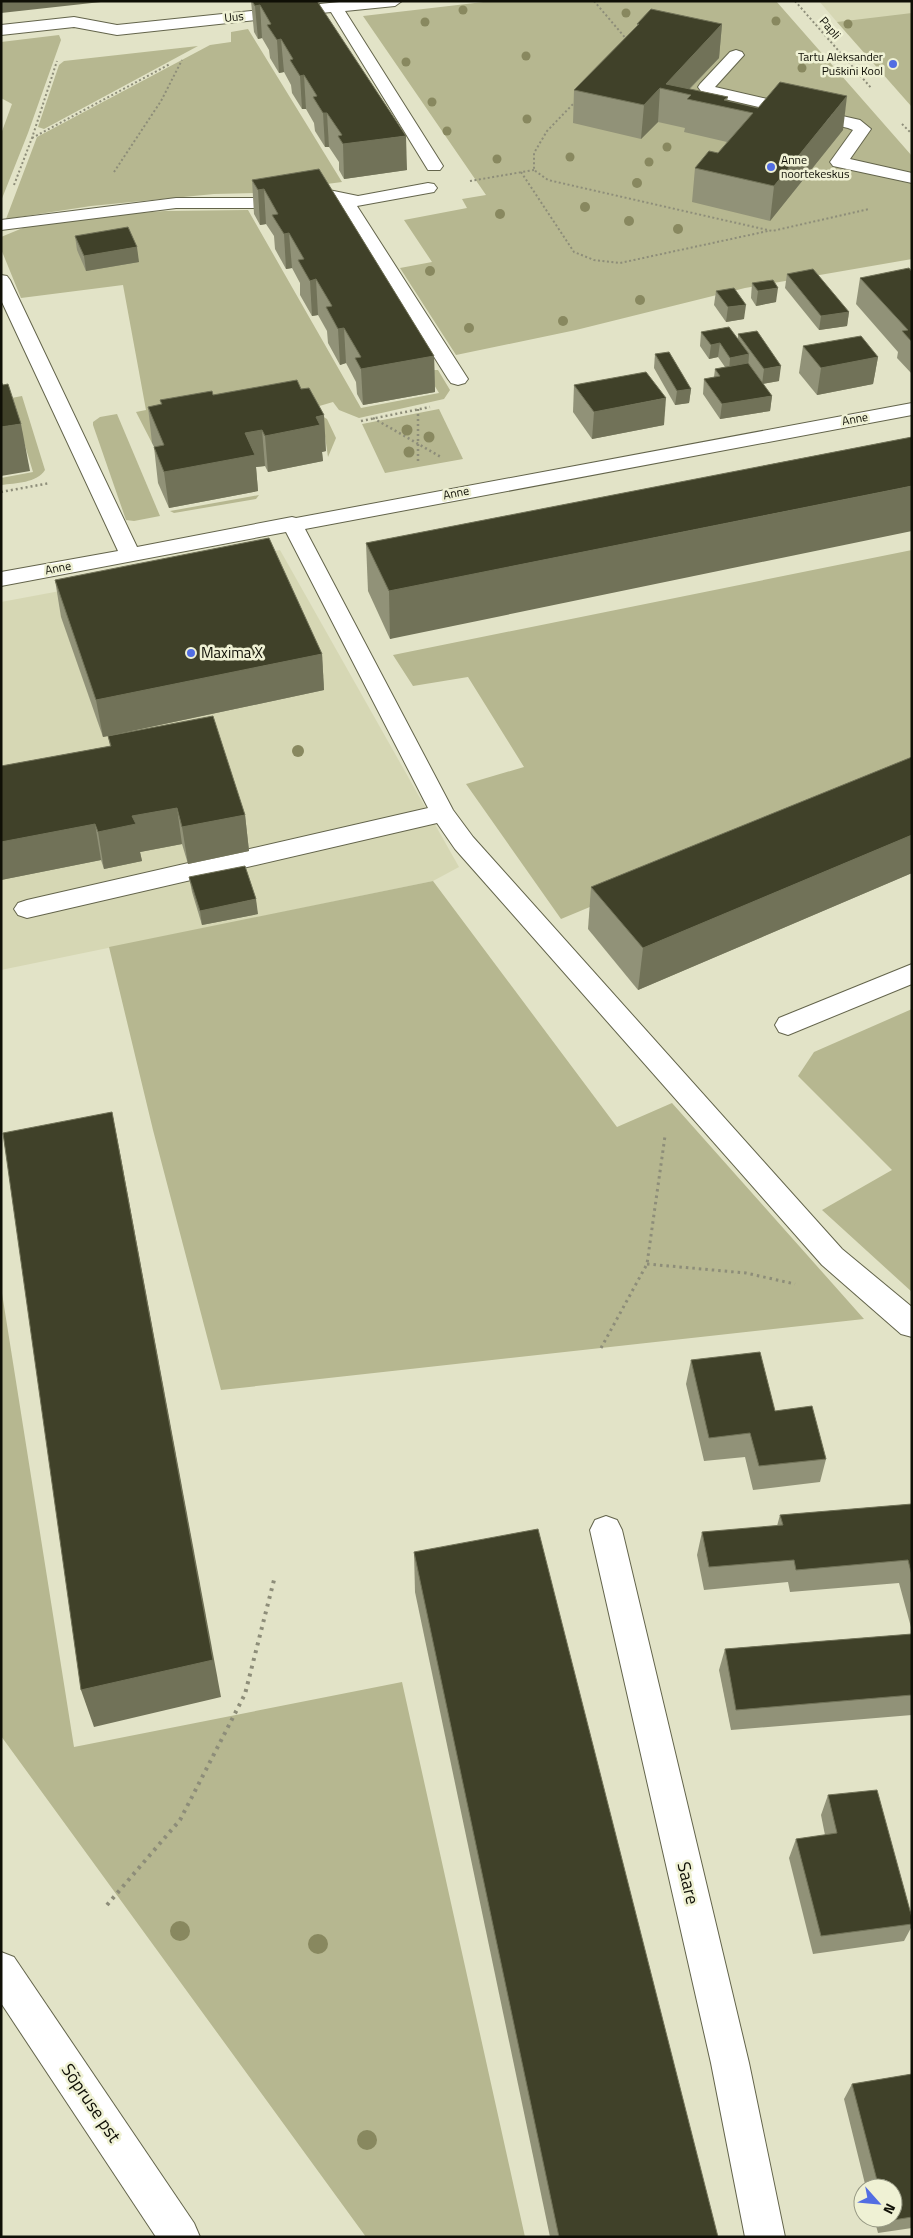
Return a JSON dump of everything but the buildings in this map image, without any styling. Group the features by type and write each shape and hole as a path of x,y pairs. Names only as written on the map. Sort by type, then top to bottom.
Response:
{"street":[{"name":"Uus","path":"1,30 74,22 117,30 395,1"},
{"path":"336,8 434,166"},
{"path":"736,55 706,87 709,91 854,124 862,129 839,162 912,178"},
{"path":"1,225 176,203 254,203 324,194 358,201 428,188"},
{"path":"343,198 458,379"},
{"path":"1,280 8,311 130,554"},
{"name":"Anne","path":"1,579 912,409"},
{"path":"292,524 443,813 464,843 832,1257 912,1325"},
{"path":"28,909 443,813"},
{"path":"788,1026 912,973"},
{"name":"Saare","path":"606,1530 730,2064 765,2237"},
{"name":"Sõpruse pst","path":"1,1970 180,2237"}],"path":[{"path":"594,1 630,43"},
{"name":"Papli","path":"795,1 873,90"},
{"path":"12,192 32,138 59,53"},
{"path":"32,138 185,55 162,101 86,213"},
{"path":"534,170 534,154 547,131 579,98"},
{"path":"899,120 912,134"},
{"path":"428,188 534,170 548,180 772,231"},
{"path":"521,172 574,252 594,260 620,263 874,208"},
{"path":"361,421 437,406"},
{"path":"418,409 418,473"},
{"path":"372,418 441,457"},
{"path":"1,492 92,475"},
{"path":"601,1348 647,1264 665,1137 665,1068"},
{"path":"647,1264 746,1273 803,1286"},
{"path":"107,1905 180,1820 244,1694 274,1580"}],"shaded area":[{"path":"492,1 776,1 912,156 912,259 745,288 576,330 456,355 400,268 432,262 404,220 467,208 462,199 486,195 363,16"},
{"name":"Tartu Aleksander Puškini Kool","path":"819,1 912,1 912,107 837,22"},
{"name":"Tartu Aleksander Puškini Kool","path":"912,13 912,107 837,22"},
{"path":"248,29 342,182 257,193 214,194 91,206 6,219 37,137 210,45 231,42 231,32"},
{"path":"59,35 61,40 28,133 1,201 1,134 12,104 1,98 1,42"},
{"path":"198,46 44,129 38,127 59,65 64,61"},
{"path":"248,210 361,408 439,393 425,370 438,370 450,390 444,399 359,418 339,410 333,402 152,443 136,412 146,410 123,285 21,298 1,249 1,237 30,225 94,216 165,211"},
{"path":"22,396 45,470 32,480 1,485 1,478 33,472 20,429 1,400"},
{"path":"439,409 463,459 385,473 362,424"},
{"path":"117,414 160,516 134,521 126,520 93,425 93,422 100,417"},
{"path":"322,416 327,419 336,438 328,457"},
{"path":"259,495 256,499 174,513 170,511"},
{"path":"280,550 459,867 433,881 1,970 1,602"},
{"path":"912,550 912,773 561,919 466,784 524,767 468,677 413,686 393,655"},
{"path":"433,881 617,1127 672,1103 864,1319 221,1390 153,1130 109,947"},
{"path":"912,1009 912,1292 822,1210 892,1170 798,1076 814,1052"},
{"path":"1,1287 74,1747 402,1682 525,2237 366,2237 1,1736"}],"place":[{"name":"Tartu Aleksander Puškini Kool","path":"893,64"},
{"name":"Anne noortekeskus","path":"771,167"},
{"name":"Maxima X","path":"191,653"}]}
